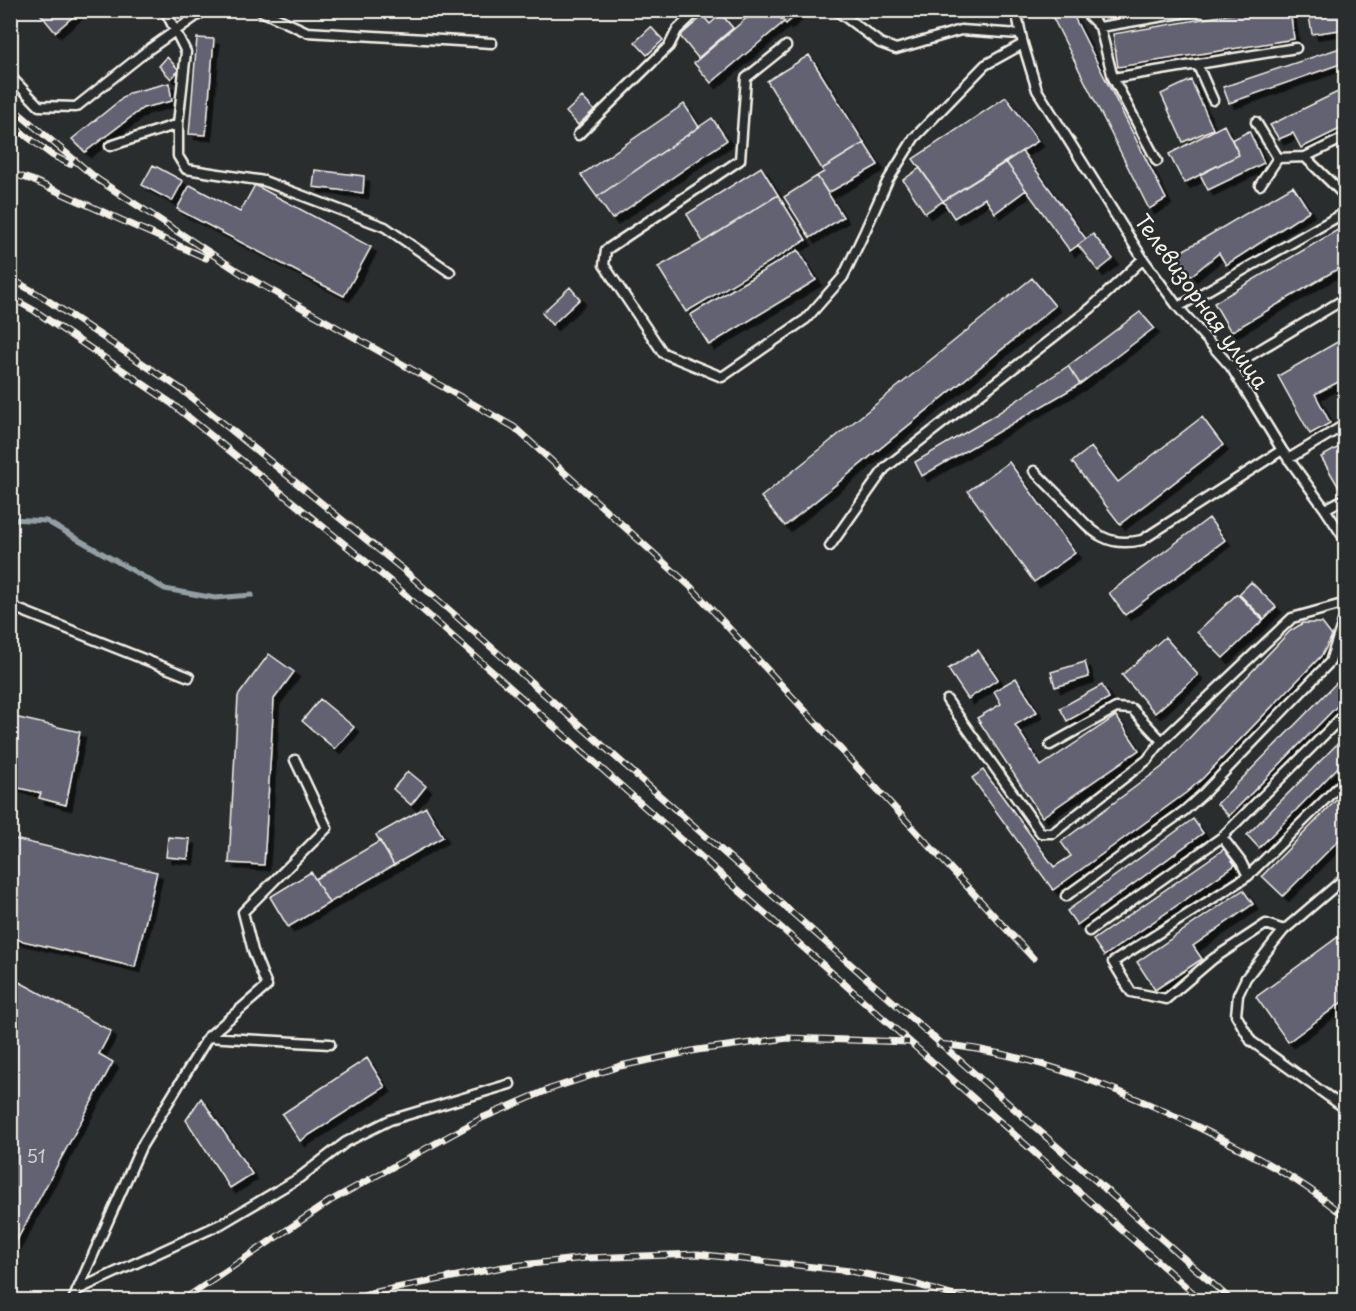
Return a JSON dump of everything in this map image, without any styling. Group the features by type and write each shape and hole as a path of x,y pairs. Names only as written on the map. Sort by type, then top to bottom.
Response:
{"lane":[{"path":"165,10 186,52 178,124 178,156 186,169 264,181 385,227 450,272"},
{"path":"10,76 39,106 76,106 205,10"},
{"path":"259,10 307,32 492,43"},
{"path":"578,135 669,46 677,30 698,10"},
{"path":"836,10 880,43 896,49 961,30 1020,34"},
{"name":"Телевизорная улица","path":"1016,10 1020,34 1037,90 1143,258 1178,307 1231,367 1282,450 1346,541"},
{"path":"1083,10 1100,27 1113,78 1157,161"},
{"path":"1100,27 1200,10"},
{"path":"786,45 746,78 740,160 606,250 604,265 663,353 722,377 806,319 843,277 886,182 914,138 985,65 1023,44"},
{"path":"1113,78 1198,66 1296,48"},
{"path":"1198,66 1213,99"},
{"path":"1256,122 1278,158"},
{"path":"110,146 178,124"},
{"path":"1278,158 1305,157 1346,137"},
{"path":"1305,157 1346,197"},
{"path":"1260,185 1278,158"},
{"path":"1178,307 1346,212"},
{"path":"830,546 885,468 1091,308 1143,258"},
{"path":"1231,367 1346,298"},
{"path":"1288,459 1346,422"},
{"path":"1034,471 1089,529 1114,542 1127,543 1142,540 1282,450"},
{"path":"1325,509 1346,498"},
{"path":"947,700 1041,833 1053,833 1147,759 1162,741 1292,618 1346,603"},
{"path":"10,606 189,677"},
{"path":"1066,896 1184,811 1203,794 1330,662 1346,612"},
{"path":"1050,745 1116,708 1132,709 1162,741"},
{"path":"1089,931 1222,837 1346,713"},
{"path":"73,1300 141,1147 208,1037 267,986 253,951 243,912 327,828 296,760"},
{"path":"1284,930 1266,924 1213,959 1166,999 1131,992 1113,962 1248,876 1346,779"},
{"path":"1222,837 1241,862 1248,876"},
{"path":"1346,877 1284,930 1246,978 1239,995 1236,1014 1251,1041 1346,1109"},
{"path":"208,1037 330,1044"},
{"path":"77,1290 221,1224 299,1178 346,1142 390,1120 510,1084"}],"building":[{"path":"37,10 81,10 55,32"},
{"path":"756,10 773,10 784,22 711,83 694,63"},
{"path":"773,10 802,10 786,24"},
{"path":"1256,10 1290,10 1294,39 1118,67 1113,34"},
{"path":"1308,10 1346,10 1346,29 1312,34"},
{"path":"1071,11 1166,199 1149,209 1053,18"},
{"path":"721,14 733,28 698,58 680,36 703,16 710,24"},
{"path":"651,27 663,40 647,55 635,42"},
{"path":"197,38 214,39 206,135 189,134"},
{"path":"1346,46 1346,62 1229,103 1223,87"},
{"path":"809,55 864,143 822,169 767,81"},
{"path":"167,57 179,70 171,79 159,66"},
{"path":"1191,80 1213,129 1183,142 1161,94"},
{"path":"169,83 172,101 143,108 85,152 72,139 129,93"},
{"path":"1346,88 1346,126 1301,148 1293,133 1279,139 1270,125"},
{"path":"582,97 594,110 578,125 566,112"},
{"path":"1006,97 1038,141 943,201 913,159"},
{"path":"684,104 699,127 597,197 581,175"},
{"path":"712,118 727,140 612,219 597,197"},
{"path":"1224,125 1239,155 1184,183 1169,154"},
{"path":"1249,131 1264,163 1208,190 1200,174 1239,155 1232,140"},
{"path":"864,143 878,165 828,193 817,176 824,172 822,169"},
{"path":"1022,151 1086,239 1070,251 1006,162"},
{"path":"1006,162 1026,190 995,213 985,198 954,218 943,201"},
{"path":"153,165 183,181 172,201 142,185"},
{"path":"761,167 778,195 703,242 687,214"},
{"path":"920,168 943,201 925,213 903,180"},
{"path":"315,170 364,176 363,193 313,187"},
{"path":"817,176 843,217 810,238 784,197"},
{"path":"190,185 240,212 255,185 371,247 344,296 177,209"},
{"path":"1293,186 1309,211 1226,265 1219,253 1191,276 1177,254"},
{"path":"778,195 806,240 686,312 658,267"},
{"path":"1346,225 1346,264 1231,332 1214,303"},
{"path":"1093,234 1113,259 1098,271 1078,245"},
{"path":"798,250 816,280 709,345 690,315"},
{"path":"1032,278 1055,306 785,526 761,497"},
{"path":"570,287 580,299 552,325 542,313"},
{"path":"1140,312 1154,328 1080,384 1068,366"},
{"path":"1346,337 1346,378 1315,394 1330,423 1310,434 1278,376"},
{"path":"1068,366 1080,384 922,476 915,462 995,415"},
{"path":"1202,417 1223,445 1120,524 1072,462 1091,447 1118,482"},
{"path":"1346,443 1346,482 1338,486 1321,457"},
{"path":"1009,462 1075,553 1034,582 968,491"},
{"path":"1209,518 1225,540 1125,615 1109,593"},
{"path":"1251,582 1276,607 1264,619 1239,594"},
{"path":"1237,594 1263,620 1223,658 1197,632"},
{"path":"1303,623 1322,623 1332,636 1322,655 1187,792 1053,890 972,778 983,770 1054,867 1071,856 1061,842 1162,767 1290,631"},
{"path":"1165,637 1198,675 1155,713 1122,675"},
{"path":"978,650 998,679 968,699 948,669"},
{"path":"269,654 294,672 274,699 264,865 229,863 238,696"},
{"path":"1085,662 1089,677 1055,687 1051,672"},
{"path":"1346,673 1346,697 1229,816 1217,804"},
{"path":"1016,678 1037,712 1015,725 1041,766 1116,716 1139,750 1042,817 977,718 1001,704 994,691"},
{"path":"1102,685 1109,698 1067,721 1060,708"},
{"path":"320,699 354,727 335,749 302,721"},
{"path":"10,716 80,732 66,805 39,798 41,793 10,786"},
{"path":"1346,735 1346,759 1259,848 1247,835"},
{"path":"408,771 426,786 411,805 393,789"},
{"path":"1346,790 1346,833 1283,896 1262,876"},
{"path":"426,807 443,837 394,865 376,835"},
{"path":"1193,819 1203,833 1077,925 1067,911"},
{"path":"168,837 190,839 188,859 166,857"},
{"path":"10,838 157,872 135,967 10,938"},
{"path":"380,841 394,865 329,903 315,879"},
{"path":"1224,849 1235,865 1104,956 1093,940"},
{"path":"311,872 329,903 288,927 270,897"},
{"path":"1243,890 1253,904 1193,946 1202,959 1155,990 1137,962"},
{"path":"1346,931 1346,999 1288,1042 1256,997"},
{"path":"10,977 111,1031 99,1054 113,1062 10,1253"},
{"path":"367,1058 385,1087 300,1141 282,1114"},
{"path":"201,1098 252,1174 230,1188 186,1120"}],"waterway":[{"path":"10,519 46,521 165,589 215,598 252,595"}],"railway":[{"path":"10,106 97,179 244,275 514,427 691,587 1033,958"},
{"path":"10,124 52,155 70,164"},
{"path":"10,173 32,180 206,258"},
{"path":"10,278 181,389 405,571 1231,1300"},
{"path":"10,297 35,311 171,403 391,582 1201,1300"},
{"path":"183,1300 330,1201 482,1118 550,1089 620,1066 697,1050 788,1038 909,1042"},
{"path":"939,1044 1009,1056 1043,1065 1142,1101 1206,1131 1269,1165 1311,1190 1346,1217"},
{"path":"350,1300 376,1292 503,1267 586,1258 697,1254 850,1271 915,1284 967,1300"}]}
